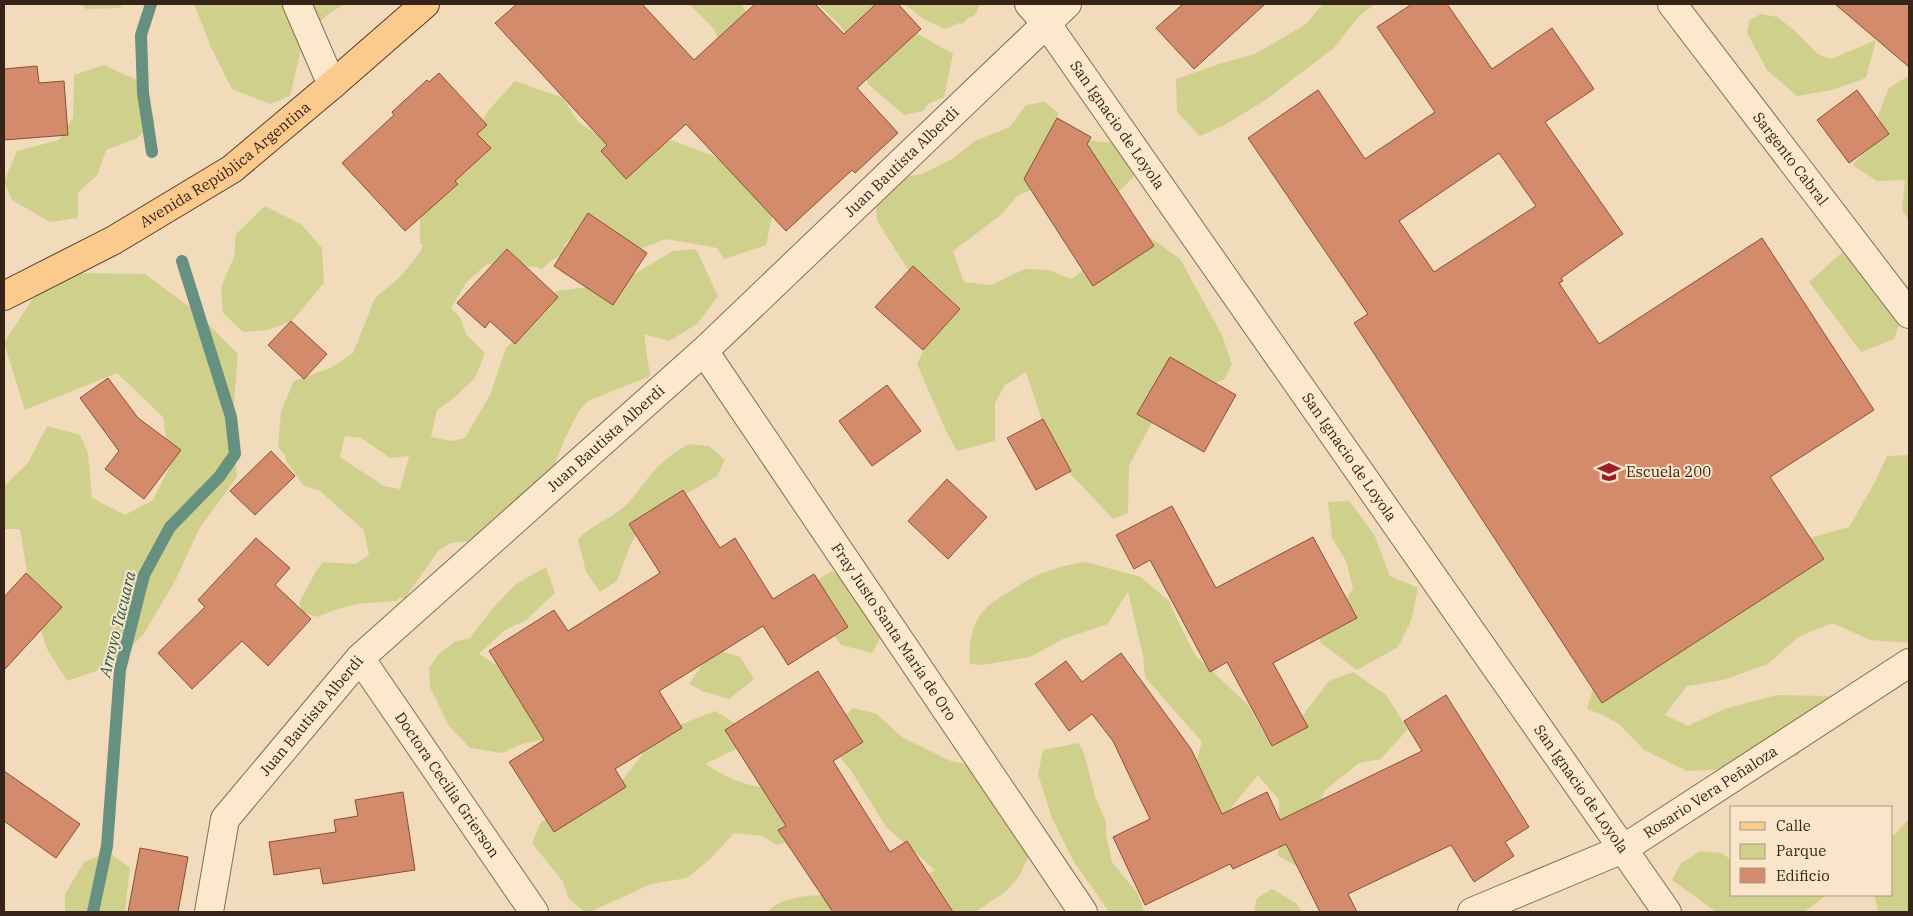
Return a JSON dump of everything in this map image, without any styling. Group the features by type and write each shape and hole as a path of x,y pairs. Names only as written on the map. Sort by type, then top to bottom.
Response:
{"main road":[{"name":"Avenida República Argentina","path":"4,296 114,240 232,169 425,4"}],"street":[{"path":"297,4 332,85"},
{"name":"Juan Bautista Alberdi","path":"209,912 226,819 360,658 704,351 1037,13 1067,4"},
{"name":"Sargento Cabral","path":"1672,4 1909,314"},
{"name":"San Ignacio de Loyola","path":"1037,13 1667,912"},
{"name":"Fray Justo Santa María de Oro","path":"704,351 1084,912"},
{"name":"Doctora Cecilia Grierson","path":"360,658 534,912"},
{"name":"Rosario Vera Peñaloza","path":"1472,912 1623,849 1909,663"}],"green space":[{"path":"81,4 122,4 120,8 86,9"},
{"path":"194,4 344,4 327,15 304,37 290,96 270,104 232,89 211,47"},
{"path":"689,4 742,4 748,18 719,43 715,30"},
{"path":"818,4 890,4 886,6 887,8 918,34 953,54 944,97 928,104 923,111 904,115 868,84 863,68 848,36 838,23"},
{"path":"905,4 980,5 975,15 968,18 963,24 959,23 945,29 923,19"},
{"path":"1323,4 1375,4 1359,16 1334,48 1264,101 1223,126 1200,136 1177,112 1176,79 1255,54 1306,24"},
{"path":"1761,14 1777,17 1793,29 1818,54 1831,59 1876,40 1866,78 1832,90 1797,96 1767,70 1747,33 1749,20"},
{"path":"104,65 141,82 155,122 137,138 106,150 98,174 78,193 78,218 50,222 12,200 4,182 17,151 59,140 73,118 74,75"},
{"path":"1907,77 1909,80 1909,220 1902,210 1905,180 1877,181 1852,165 1878,139 1876,120 1889,88"},
{"path":"515,81 563,98 578,122 624,152 671,140 728,161 775,204 766,245 724,259 717,248 666,239 635,251 578,230 564,245 567,253 550,261 542,270 537,267 487,264 466,283 451,308 460,317 466,334 485,353 475,378 455,397 437,410 431,437 452,441 465,438 490,395 506,348 532,324 556,291 607,285 636,273 673,251 696,249 718,296 697,324 669,341 644,334 650,376 588,401 579,411 566,436 552,471 478,540 451,543 438,551 405,598 399,598 397,601 347,606 318,617 302,612 299,603 323,562 356,564 369,555 364,530 320,491 303,485 286,461 285,455 278,447 281,411 294,381 330,368 353,353 375,298 402,275 420,252 423,245 420,243 420,203 464,152 488,111","holes":["345,436 361,438 390,458 409,456 400,489 384,486 340,457"]},
{"path":"1045,102 1058,113 1054,132 1100,142 1123,143 1134,176 1118,193 1034,189 1017,196 1001,215 953,251 964,282 991,285 1025,269 1049,270 1071,279 1099,259 1147,235 1180,259 1222,335 1232,364 1225,379 1169,397 1150,426 1129,466 1128,513 1113,519 1045,447 1040,414 1026,372 1005,385 995,403 995,441 957,451 946,431 917,364 929,338 909,271 877,221 876,204 904,177 922,174 952,159 975,141 1010,127 1026,105"},
{"path":"265,206 301,224 322,248 324,283 292,321 268,330 243,332 223,313 221,287 234,257 236,234"},
{"path":"1846,249 1905,308 1894,339 1861,352 1809,282"},
{"path":"77,273 145,274 195,311 238,354 232,425 237,477 199,529 175,581 143,635 111,666 67,681 46,647 30,591 20,529 4,529 4,486 28,463 47,426 80,435 88,453 92,498 125,515 153,500 170,466 163,417 117,373 25,410 4,343 35,295"},
{"path":"689,444 709,446 725,460 717,476 693,490 662,504 641,525 630,546 617,581 600,592 586,572 578,539 622,508 632,499 659,466"},
{"path":"1909,455 1909,643 1870,640 1832,623 1798,637 1768,664 1723,680 1687,686 1665,715 1688,726 1724,709 1777,695 1829,696 1825,722 1797,756 1734,769 1687,771 1644,750 1620,725 1603,715 1587,709 1597,675 1803,540 1849,527 1875,482 1887,456"},
{"path":"1349,501 1374,534 1390,576 1418,588 1411,621 1398,647 1357,670 1321,643 1318,636 1353,588 1346,561 1332,538 1328,502"},
{"path":"1086,562 1141,577 1169,601 1195,655 1249,706 1264,734 1286,737 1329,681 1353,672 1386,695 1408,729 1381,759 1359,763 1324,791 1318,812 1318,878 1278,856 1279,800 1258,775 1224,816 1194,828 1193,772 1202,742 1145,677 1143,656 1128,591 1108,624 1063,639 1030,657 982,665 970,664 972,634 978,619 989,605 1036,576 1065,566"},
{"path":"546,567 555,593 526,620 505,630 479,654 541,693 556,737 522,744 502,753 470,748 449,726 430,687 429,668 438,655 454,642 470,638 492,609 516,584"},
{"path":"832,571 849,581 888,624 872,653 841,645 813,609 814,582"},
{"path":"713,649 740,657 754,679 729,699 702,691 689,684"},
{"path":"853,708 877,714 903,738 951,761 990,769 1032,850 1018,878 1004,893 975,912 899,912 902,910 917,882 935,870 886,827 852,772 836,752 834,727"},
{"path":"715,711 737,724 736,749 705,764 742,783 783,790 799,838 777,845 762,836 734,833 709,860 687,878 651,884 590,912 584,912 569,899 563,882 532,843 541,822 576,804 608,798 649,746 669,729"},
{"path":"1079,743 1084,753 1095,796 1106,822 1106,835 1112,862 1138,894 1144,912 1109,912 1074,862 1052,818 1038,774 1043,750"},
{"path":"1909,819 1909,912 1878,912 1874,896 1893,896 1893,836"},
{"path":"1701,851 1721,853 1730,859 1730,896 1826,896 1804,912 1716,912 1672,880 1681,863"},
{"path":"108,852 130,868 125,912 65,912 65,894 84,862"},
{"path":"1272,889 1296,903 1302,912 1254,912 1257,898"},
{"path":"835,893 848,912 768,912 774,906 790,899"}],"building":[{"path":"517,4 642,4 694,60 755,4 815,4 844,34 876,4 898,4 921,29 857,88 898,133 855,173 852,170 786,231 686,124 626,179 601,151 607,145 495,23"},
{"path":"1183,4 1265,4 1194,69 1156,28"},
{"path":"1412,4 1447,4 1492,69 1552,28 1594,89 1545,122 1623,234 1561,278 1563,281 1559,283 1599,344 1762,238 1874,410 1770,477 1824,559 1602,703 1354,323 1368,314 1248,138 1318,90 1365,159 1435,112 1377,27","holes":["1499,153 1536,206 1434,272 1399,221"]},
{"path":"1835,4 1909,4 1909,67"},
{"path":"37,66 39,83 64,81 68,135 4,140 4,69"},
{"path":"439,73 487,125 477,134 491,148 455,181 458,184 405,231 342,163 394,115 392,112 427,80 429,82"},
{"path":"1857,90 1889,134 1849,163 1817,120"},
{"path":"1057,118 1091,137 1087,144 1154,246 1093,286 1024,179"},
{"path":"588,213 647,253 613,305 554,266"},
{"path":"507,249 558,297 515,344 490,321 485,328 457,303"},
{"path":"913,266 960,309 923,350 875,307"},
{"path":"291,321 327,354 304,379 268,345"},
{"path":"1170,357 1236,395 1204,452 1137,414"},
{"path":"108,378 138,418 181,450 144,499 105,469 119,451 80,398"},
{"path":"887,385 921,431 872,466 839,421"},
{"path":"1043,419 1071,471 1036,490 1007,438"},
{"path":"271,451 295,476 255,515 230,491"},
{"path":"947,479 987,517 948,559 908,521"},
{"path":"683,490 720,548 735,538 773,599 814,574 848,627 788,665 763,626 659,691 682,728 615,769 626,787 554,832 509,762 544,740 489,651 554,610 568,631 660,573 629,524"},
{"path":"1172,506 1216,588 1313,537 1357,618 1273,663 1308,727 1272,746 1227,662 1210,672 1150,560 1134,569 1116,535"},
{"path":"256,538 290,568 275,585 311,619 268,666 242,641 192,689 158,653 205,607 198,600"},
{"path":"26,573 62,607 4,670 4,597"},
{"path":"1121,653 1191,749 1222,814 1267,792 1280,820 1422,751 1404,721 1446,695 1529,827 1505,842 1514,856 1474,882 1451,845 1348,894 1357,912 1320,912 1286,844 1233,869 1230,864 1145,905 1113,837 1150,819 1113,741 1092,714 1069,731 1035,684 1066,661 1082,682"},
{"path":"818,671 863,742 833,761 890,852 907,841 953,912 833,912 778,830 786,826 725,730"},
{"path":"4,771 80,824 56,858 4,821"},
{"path":"403,792 415,870 323,884 320,868 274,875 269,842 336,832 334,820 358,816 355,800"},
{"path":"140,848 188,857 178,912 128,912"}],"waterway":[{"name":"Arroyo Tacuara","path":"151,4 141,35 143,93 152,152"},
{"name":"Arroyo Tacuara","path":"93,912 107,846 120,670 144,575 170,527 219,477 235,454 231,417 182,261"}],"place":[{"name":"Escuela 200","path":"1609,472"}]}
